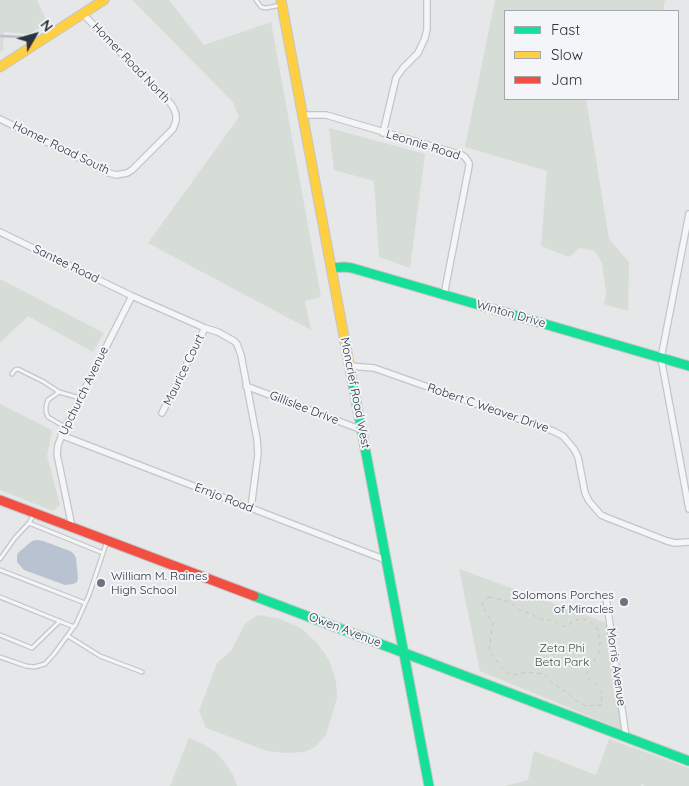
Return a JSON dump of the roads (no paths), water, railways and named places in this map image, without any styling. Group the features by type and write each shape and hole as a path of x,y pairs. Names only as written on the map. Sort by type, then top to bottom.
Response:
{"street":[{"path":"0,67 83,14 94,3 104,0"},
{"path":"383,133 396,78 418,53 425,38 427,29 427,0"},
{"name":"Moncrief Road West","path":"281,2 429,786"},
{"name":"Homer Road North","path":"83,14 170,104 176,115 173,129 132,170 122,174"},
{"name":"Leonnie Road","path":"302,115 326,115 465,157 469,163 444,295"},
{"name":"Homer Road South","path":"0,119 109,173 122,174"},
{"path":"689,214 661,358 689,509"},
{"name":"Santee Road","path":"0,232 132,296"},
{"name":"Winton Drive","path":"332,268 352,268 689,366"},
{"path":"132,296 204,328 218,332 237,344 241,355 257,439 258,454 251,508"},
{"name":"Upchurch Avenue","path":"72,527 57,454 61,436 132,296"},
{"name":"Maurice Court","path":"162,413 204,328"},
{"name":"Robert C Weaver Drive","path":"350,366 374,368 553,430 562,436 574,449 578,457 585,493 601,515 666,541 675,543 689,542"},
{"name":"Gillislee Drive","path":"246,386 362,430"},
{"name":"Ernjo Road","path":"61,436 386,560"},
{"name":"Owen Avenue","path":"0,500 689,761"},
{"name":"Morris Avenue","path":"606,597 626,737"}],"lane":[{"path":"256,0 261,7 266,8 281,2"},
{"path":"12,374 18,369 60,392 80,398"},
{"path":"60,392 48,400 46,412 48,417 65,427"},
{"path":"0,559 29,523 34,513"},
{"path":"29,523 103,553"},
{"path":"0,657 26,666 34,667 45,664 74,627 85,603 107,540"},
{"path":"0,570 85,603"},
{"path":"0,597 74,627"},
{"path":"0,635 32,648 60,621"},
{"path":"68,636 100,656 142,672"}],"water":[{"path":"37,540 73,553 76,558 77,582 65,585 24,570 17,562 17,555 32,541"}],"waterway":[{"path":"0,36 21,37"}],"place":[{"name":"William M. Raines High School","path":"101,583"},
{"name":"Solomons Porches of Miracles","path":"624,602"}],"park label":[{"name":"Zeta Phi Beta Park","path":"562,655"}]}
